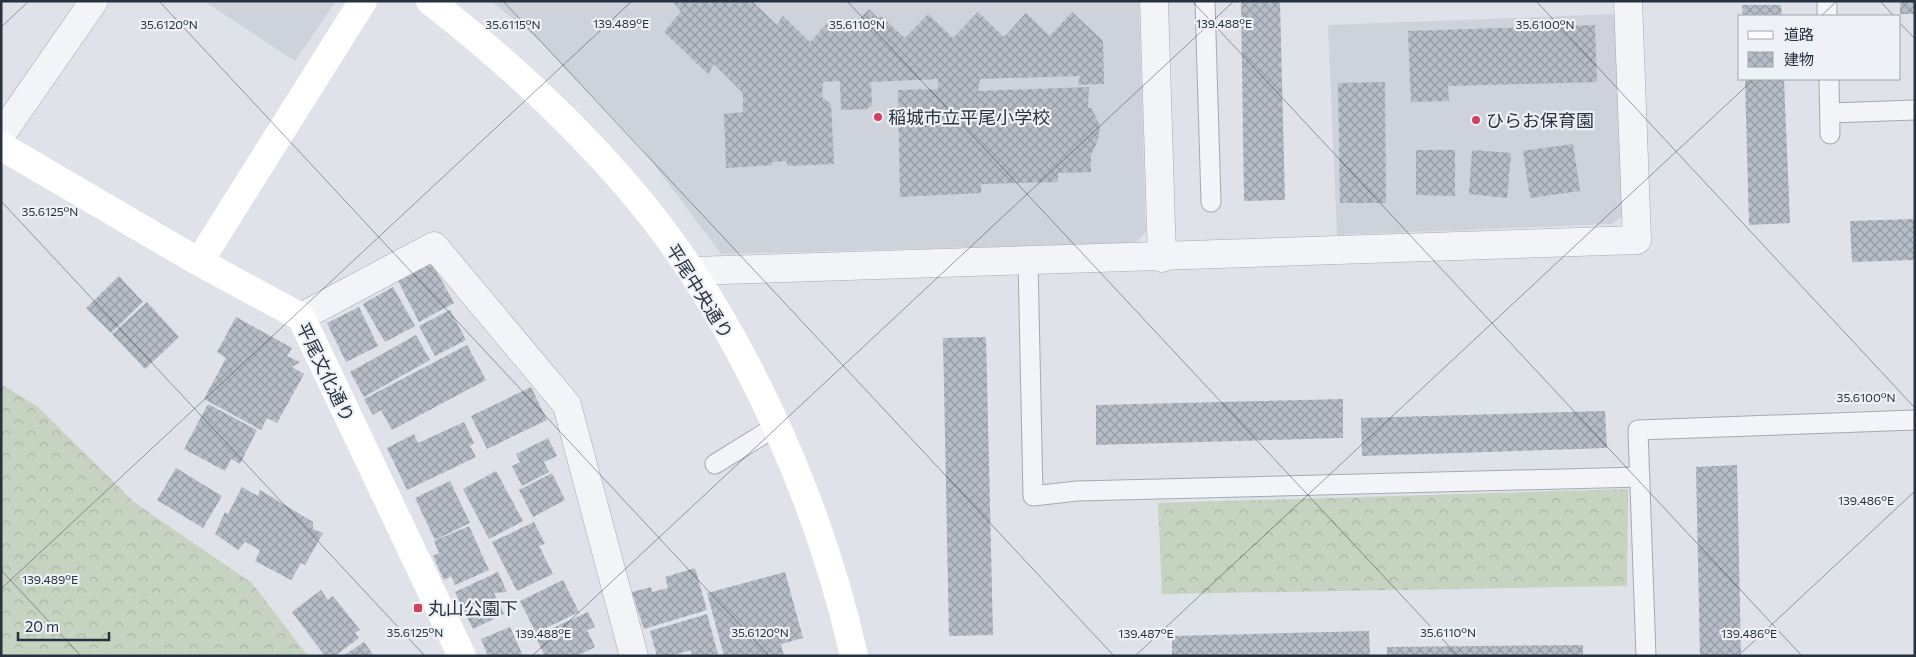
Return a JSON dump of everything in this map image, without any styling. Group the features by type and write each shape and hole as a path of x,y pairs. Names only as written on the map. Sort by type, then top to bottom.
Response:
{"street":[{"path":"1,135 94,1"},
{"path":"199,262 363,1"},
{"name":"平尾中央通り","path":"430,1 494,52 562,115 629,188 692,271 735,346 776,427 812,514 846,618 854,656"},
{"path":"1150,258 1154,1"},
{"path":"692,271 1150,258 1637,240 1628,1"},
{"name":"平尾文化通り","path":"1,146 199,262 301,317 462,656"},
{"path":"301,317 434,246 567,405 634,656"}],"lane":[{"path":"1204,1 1211,202"},
{"path":"1827,1 1827,15"},
{"path":"1829,80 1830,134"},
{"path":"1830,113 1915,110"},
{"path":"1028,260 1033,496 1076,491 1640,477"},
{"path":"1646,656 1638,430 1915,420"},
{"path":"715,464 776,427"}],"shaded area":[{"path":"204,1 336,1 295,61"},
{"name":"稲城市立平尾小学校","path":"491,1 1139,1 1146,232 1135,243 721,254 641,147 541,42"},
{"name":"ひらお保育園","path":"1618,14 1622,216 1612,224 1337,235 1328,25"}],"green space":[{"path":"1,384 38,407 135,503 252,583 308,656 1,656"},
{"path":"1628,489 1627,586 1162,594 1158,503"}],"building":[{"path":"672,1 752,1 777,25 783,16 810,42 832,18 846,33 869,9 878,18 881,16 905,38 928,14 953,38 978,12 1004,37 1026,13 1050,36 1072,12 1103,41 1104,84 1078,85 1080,76 980,79 978,91 1089,87 1088,108 1091,108 1100,125 1098,140 1091,155 1091,172 1058,173 1058,182 981,184 981,193 900,197 898,90 938,89 938,79 871,82 872,105 867,109 841,110 840,81 823,82 822,97 831,104 834,164 788,166 786,161 772,162 772,165 726,168 724,114 743,112 743,93 714,64 708,74 664,32 681,11"},
{"path":"1900,1 1915,1 1915,14 1900,14"},
{"path":"1241,2 1280,2 1285,200 1244,201"},
{"path":"1742,5 1781,5 1782,15 1743,15"},
{"path":"1595,25 1597,82 1448,86 1449,101 1411,102 1408,31"},
{"path":"1745,80 1784,80 1790,223 1749,225"},
{"path":"1385,82 1386,203 1340,203 1338,83"},
{"path":"1573,144 1580,191 1530,198 1523,151"},
{"path":"1416,150 1455,150 1455,196 1416,195"},
{"path":"1472,150 1511,153 1507,198 1469,194"},
{"path":"1915,219 1915,260 1852,262 1850,221"},
{"path":"432,263 454,303 419,322 398,281"},
{"path":"119,276 143,302 111,333 86,308"},
{"path":"393,287 415,326 385,342 363,304"},
{"path":"147,302 179,337 145,369 112,334"},
{"path":"359,307 378,346 346,362 327,323"},
{"path":"450,310 466,340 435,356 419,326"},
{"path":"236,317 292,348 287,356 300,362 292,367 304,374 277,423 267,418 261,430 204,399 226,358 217,352"},
{"path":"416,335 430,360 364,397 350,372"},
{"path":"986,337 993,635 949,636 943,338"},
{"path":"467,345 486,380 392,430 381,410 373,415 364,399"},
{"path":"531,387 547,420 487,449 471,416"},
{"path":"1343,399 1343,438 1096,445 1096,405"},
{"path":"208,404 257,430 240,464 231,459 225,471 184,449"},
{"path":"1605,411 1607,448 1362,456 1361,418"},
{"path":"464,422 474,443 470,446 476,457 407,490 387,448 414,434 418,443"},
{"path":"548,438 557,456 544,462 549,472 522,486 512,466 520,462 516,454"},
{"path":"1737,465 1741,656 1700,656 1696,467"},
{"path":"176,468 222,496 203,528 157,500"},
{"path":"496,471 523,521 489,539 463,489"},
{"path":"552,473 565,500 533,517 519,490"},
{"path":"450,481 470,523 435,540 415,498"},
{"path":"242,487 258,496 260,490 313,522 313,529 323,533 305,565 301,563 291,580 255,561 260,550 245,542 238,550 215,534 225,512 228,514"},
{"path":"534,522 545,544 539,546 553,574 517,591 492,542"},
{"path":"469,526 489,570 455,585 451,576 444,580 433,556 439,553 434,541"},
{"path":"695,568 707,610 644,629 632,592 651,587 652,592 668,588 665,577"},
{"path":"498,572 507,592 494,593 504,614 473,629 455,592"},
{"path":"785,572 803,638 781,644 784,656 724,656 707,593"},
{"path":"563,580 579,612 536,633 520,601"},
{"path":"321,590 328,600 333,596 360,630 355,633 359,638 335,656 325,656 292,612"},
{"path":"588,612 595,627 587,630 595,647 577,656 541,656 544,654 535,636"},
{"path":"707,614 718,654 692,656 691,650 670,656 657,656 650,631"},
{"path":"510,627 523,656 488,656 481,639"},
{"path":"1369,631 1370,656 1172,656 1172,636"},
{"path":"364,642 374,656 343,656"},
{"path":"1583,645 1583,656 1387,656 1387,647"}],"place":[{"name":"稲城市立平尾小学校","path":"878,117"},
{"name":"ひらお保育園","path":"1476,120"},
{"name":"丸山公園下","path":"418,608"}]}
